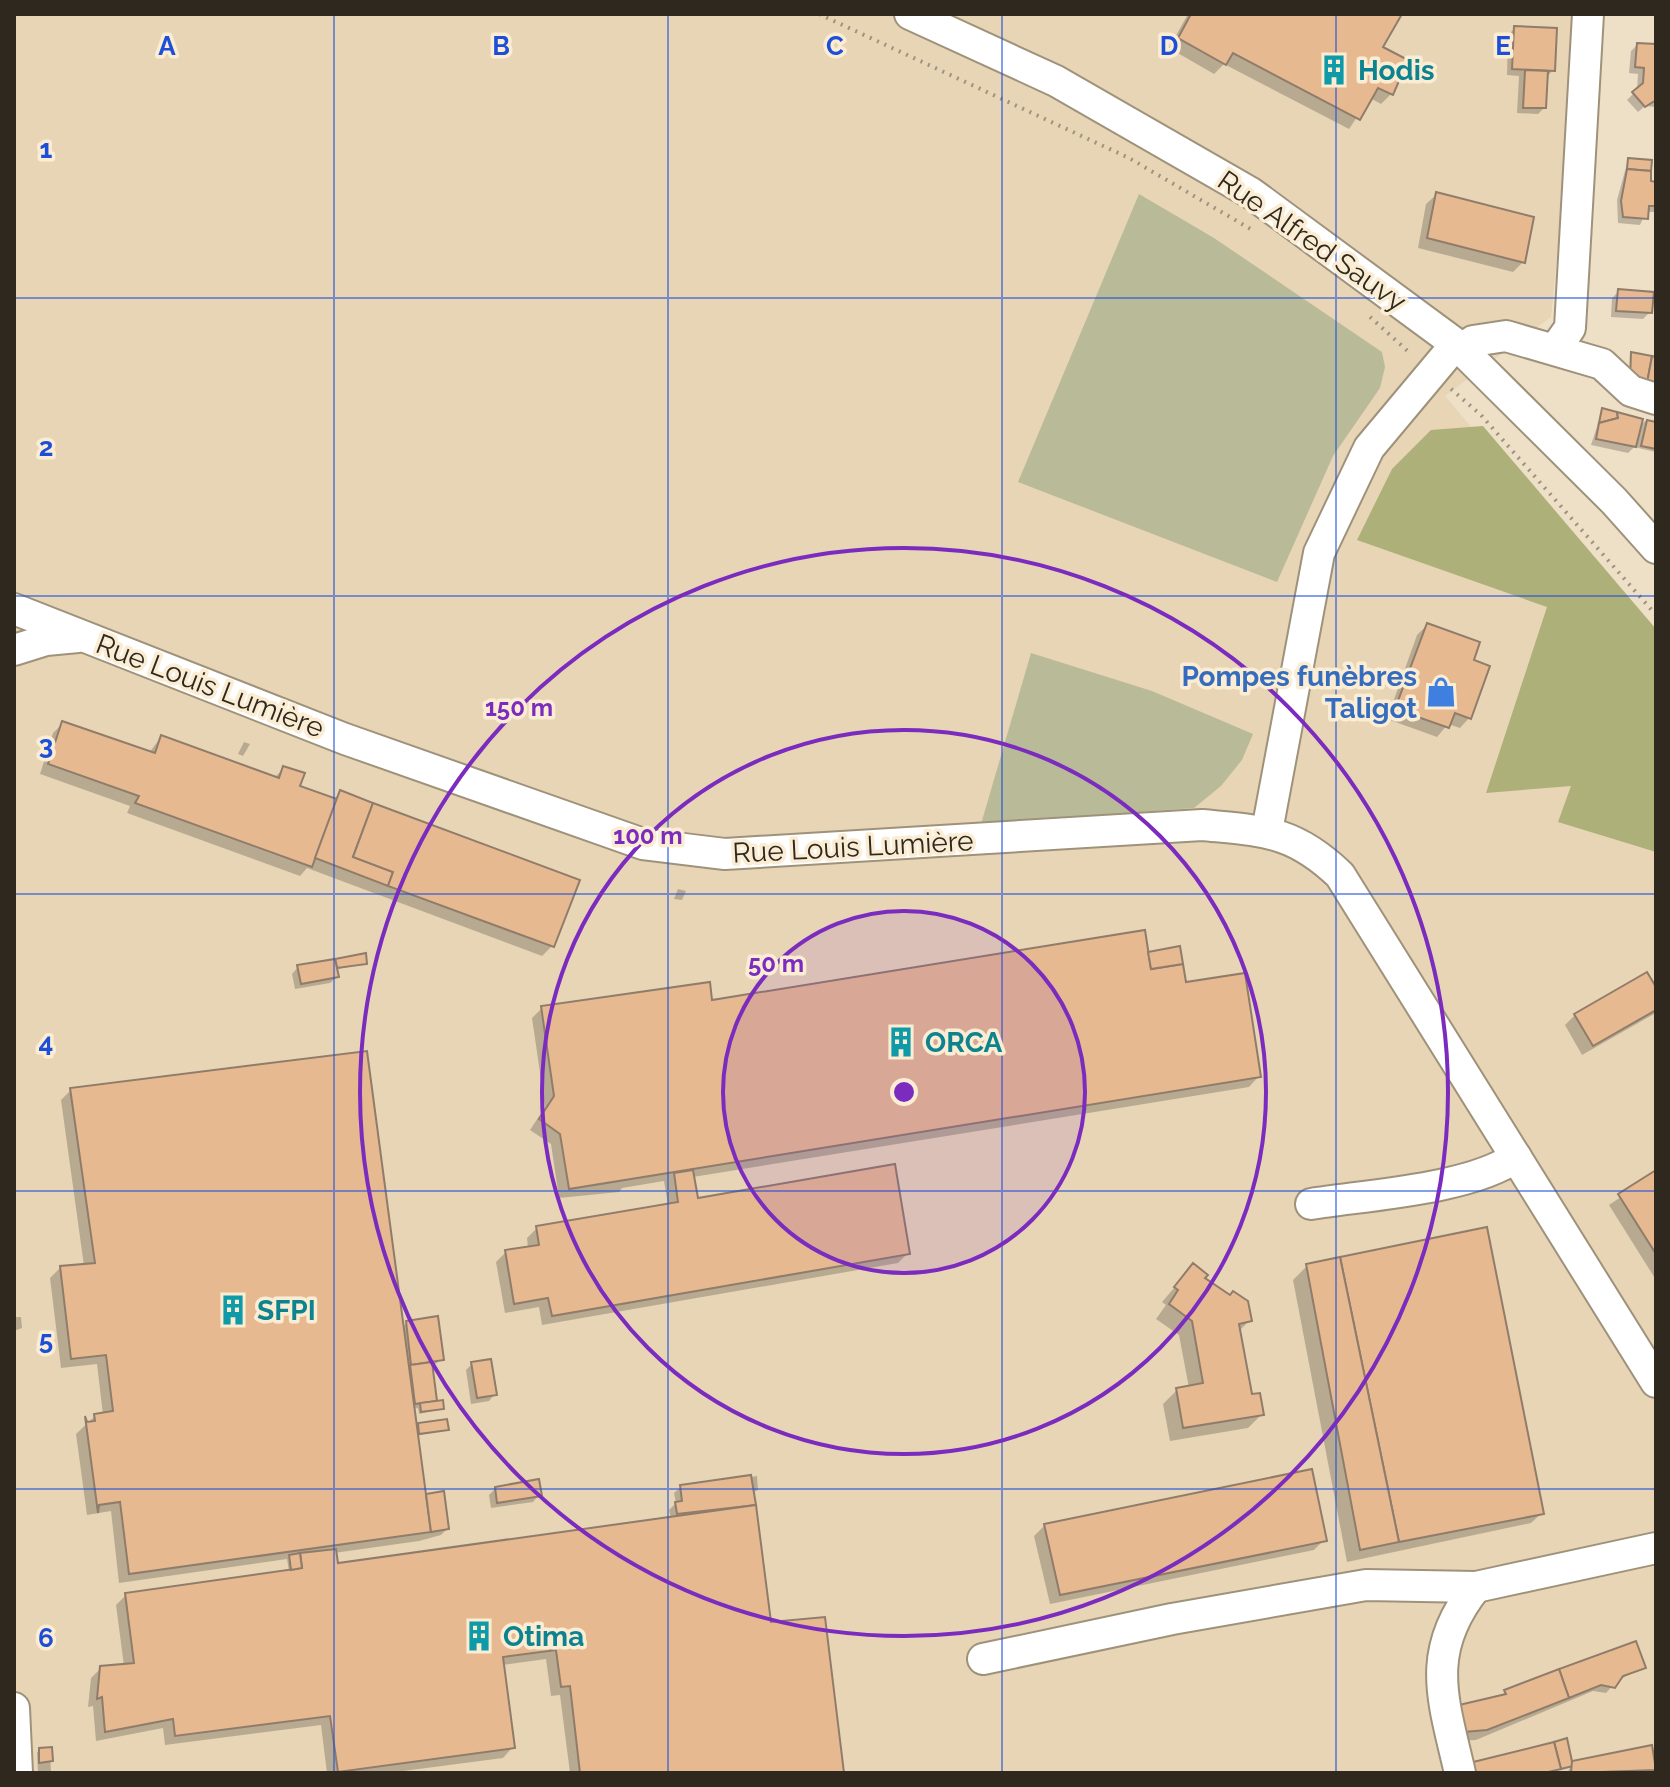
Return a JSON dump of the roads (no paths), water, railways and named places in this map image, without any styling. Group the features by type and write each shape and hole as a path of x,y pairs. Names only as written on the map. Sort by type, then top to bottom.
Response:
{"street":[{"name":"Rue Alfred Sauvy","path":"910,14 1056,81 1251,193 1459,347 1614,501 1656,548"},
{"path":"1555,349 1570,328 1588,14"},
{"path":"1267,831 1319,553 1369,448 1431,373 1459,347 1473,341 1506,336 1602,364 1631,391 1656,399"},
{"name":"Rue Louis Lumière","path":"14,609 345,739 643,844 725,854 1202,825 1267,831 1314,850 1340,875 1656,1382"},
{"path":"14,650 46,640 84,637"},
{"path":"1311,1204 1473,1178 1502,1167 1516,1157"},
{"path":"983,1659 1172,1619 1366,1585 1476,1587 1656,1548"},
{"path":"1460,1773 1440,1671 1446,1634 1457,1611 1476,1587"},
{"path":"14,1708 17,1773"}],"place":[{"name":"Hodis","path":"1334,70"},
{"name":"Pompes funèbres Taligot","path":"1441,692"},
{"name":"ORCA","path":"901,1042"},
{"name":"SFPI","path":"233,1310"},
{"name":"Otima","path":"479,1636"}]}
